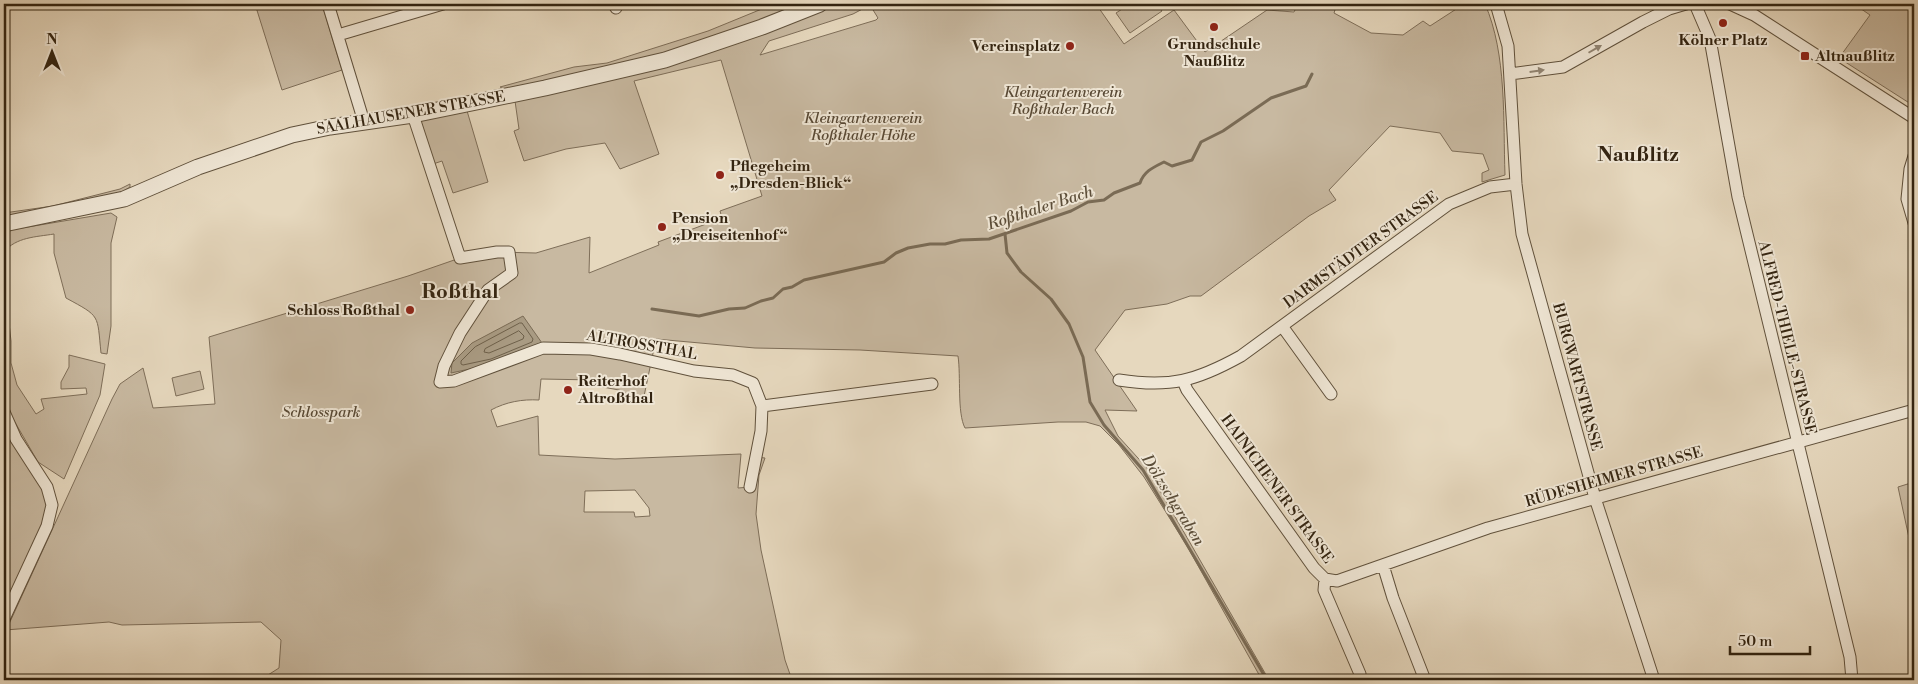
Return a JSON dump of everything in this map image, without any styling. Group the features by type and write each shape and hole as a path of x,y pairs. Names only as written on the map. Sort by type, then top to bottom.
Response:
{"street":[{"path":"328,4 364,122"},
{"path":"338,35 443,4"},
{"name":"SAALHAUSENER STRASSE","path":"4,224 124,198 198,167 292,135 414,115 545,88 665,60 762,27 820,4"},
{"path":"1496,4 1508,46 1510,74 1563,67 1643,22 1669,9 1686,4"},
{"name":"ALFRED-THIELE-STRASSE","path":"1695,4 1710,39 1738,197 1850,657 1852,680"},
{"path":"1730,4 1754,15 1914,118"},
{"name":"BURGWARTSTRASSE","path":"1510,74 1516,184 1522,234 1594,498 1654,680"},
{"name":"ALTROSSTHAL","path":"414,115 460,258 509,252 512,273 488,290 460,332 444,366 440,382 454,382 544,348 591,349 694,371 733,375 753,383 762,406 761,431 750,487"},
{"path":"1914,156 1910,169 1907,199 1914,223"},
{"name":"DARMSTÄDTER STRASSE","path":"1119,380 1145,384 1183,381 1214,371 1241,356 1449,204 1490,187 1516,184"},
{"name":"DARMSTÄDTER STRASSE","path":"1282,326 1331,394"},
{"name":"HAINICHENER STRASSE","path":"1183,381 1204,415 1314,568 1325,579 1324,590 1360,674"},
{"path":"762,406 932,384"},
{"name":"RÜDESHEIMER STRASSE","path":"1325,579 1337,581 1488,528 1914,410"},
{"path":"4,412 16,439 47,487 52,505 46,526 4,620"},
{"path":"1383,565 1392,598 1425,680"}],"green space":[{"path":"255,4 322,4 342,70 282,90"},
{"path":"774,4 1096,4 1124,44 1174,10 1205,52 1267,10 1294,12 1298,4 1337,4 1334,13 1371,33 1403,35 1423,21 1430,26 1464,4 1485,4 1492,23 1500,66 1504,110 1505,175 1482,182 1482,173 1489,170 1483,154 1452,151 1440,133 1390,126 1329,190 1336,200 1309,216 1201,296 1190,296 1167,304 1125,310 1095,350 1137,411 1105,410 1118,436 1147,468 1269,680 1262,680 1187,546 1144,477 1119,445 1100,426 1086,422 1058,422 965,428 960,404 958,356 860,350 755,348 656,339 643,401 619,390 597,386 595,380 541,379 539,400 514,402 491,410 497,427 538,416 539,455 615,459 741,454 738,488 750,487 756,457 765,458 759,475 756,514 761,550 785,660 792,680 260,680 279,668 281,640 261,622 122,625 109,622 5,630 4,634 4,620 9,624 112,399 120,384 143,368 153,408 215,404 209,337 408,276 460,258 497,252 536,253 590,237 589,273 659,245 658,242 722,218 720,211 762,196 721,60 634,81 659,154 620,169 605,143 566,149 524,161 514,131 519,129 514,94 500,87 574,67 607,63 708,31","holes":["870,5 878,18 876,20 760,55 769,41 853,14","635,490 649,508 650,516 635,517 634,512 584,512 585,491"]},
{"path":"1130,4 1157,4 1162,11 1130,33 1116,13"},
{"path":"1854,4 1914,4 1914,106 1839,58 1870,15"},
{"path":"465,104 488,182 453,193 442,161 430,165 413,115"},
{"path":"130,184 130,187 120,193 4,217 4,213 53,206 120,189"},
{"path":"111,213 117,217 111,243 111,326 107,354 101,353 99,331 95,318 86,309 66,298 54,253 54,234 33,237 14,243 4,252 4,231"},
{"path":"4,278 11,341 11,363 17,385 36,414 44,409 41,399 87,394 86,388 61,389 61,382 69,367 69,355 105,364 100,395 64,479 38,462 9,412 4,396"},
{"path":"200,371 204,389 176,396 172,378"},
{"path":"4,412 52,499 4,619"},
{"path":"1914,482 1914,561 1898,487"}],"water":[{"path":"523,316 542,343 493,364 451,373 452,363 472,343"}],"waterway":[{"name":"Roßthaler Bach","path":"652,309 699,316 729,309 745,308 773,298 783,289 792,287 804,280 884,262 896,253 908,248 930,244 945,244 961,240 989,239 1071,211 1088,202 1104,200 1114,193 1140,183 1147,172 1164,162 1172,166 1192,160 1201,142 1223,131 1271,98 1306,86 1312,74"},
{"name":"Dölzschgraben","path":"1005,234 1007,253 1021,272 1051,299 1069,324 1083,357 1090,402 1104,425 1143,470 1267,680"}],"place":[{"name":"Kölner Platz","path":"1723,23"},
{"name":"Grundschule Naußlitz","path":"1214,27"},
{"name":"Vereinsplatz","path":"1070,46"},
{"name":"Altnaußlitz","path":"1805,56"},
{"name":"Pflegeheim „Dresden-Blick“","path":"720,175"},
{"name":"Pension „Dreiseitenhof“","path":"662,227"},
{"name":"Schloss Roßthal","path":"410,310"},
{"name":"Reiterhof Altroßthal","path":"568,390"}],"district":[{"name":"Naußlitz","path":"1638,155"},
{"name":"Roßthal","path":"460,292"}],"park label":[{"name":"Kleingartenverein Roßthaler Bach","path":"1063,100"},
{"name":"Kleingartenverein Roßthaler Höhe","path":"863,126"},
{"name":"Schlosspark","path":"321,412"}]}
